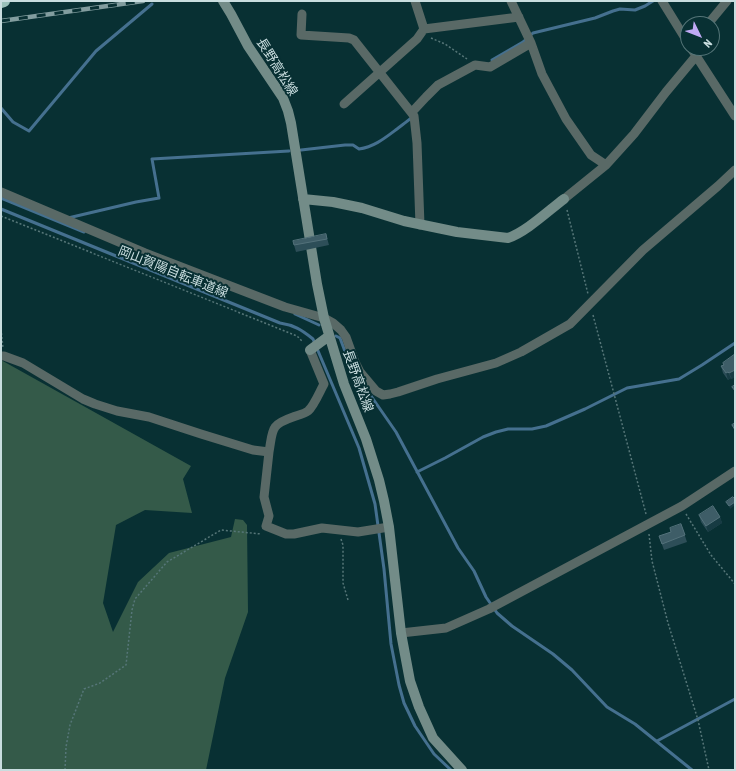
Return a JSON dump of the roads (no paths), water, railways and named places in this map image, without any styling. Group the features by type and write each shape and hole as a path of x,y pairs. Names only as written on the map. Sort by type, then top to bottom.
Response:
{"main road":[{"name":"長野高松線","path":"223,1 244,39 286,104 292,124 317,284 324,318 344,384 368,446 379,480 383,528 410,681 419,707 433,738 462,770"},
{"path":"303,199 333,202 362,208 420,225 457,232 508,238 525,229 564,199"},
{"path":"314,347 329,336"}],"street":[{"path":"414,1 422,32"},
{"path":"511,1 529,39 542,74 566,119 591,155 606,165"},
{"path":"662,1 680,30"},
{"path":"715,16 727,1"},
{"path":"302,14 301,35 349,38 354,40 413,114 418,143 420,225"},
{"path":"344,104 417,39 422,32 519,17"},
{"path":"413,114 426,97 438,85 475,65 490,67 529,39"},
{"path":"564,199 606,165 634,134 694,58 735,116"},
{"path":"1,192 145,253 285,307 324,318 341,330 346,337 360,372 376,391 383,395 398,392 496,363 521,352 570,324 643,250 735,170"},
{"path":"314,347 318,368 324,384 311,408 306,412 277,424 272,430 264,497 269,516 266,526 286,534 294,534 322,528 358,532 383,528"},
{"path":"2,356 23,363 83,399 95,404 117,411 149,416 253,450 269,452"},
{"path":"401,633 446,628 489,609 682,506 735,471"}],"waterway":[{"path":"492,60 523,42 533,33 595,18 620,9 635,10 653,1"},
{"path":"1,108 13,122 29,131 96,51 152,4"},
{"path":"301,150 345,145 353,145 359,149 364,148 384,139 412,117"},
{"path":"68,218 159,198 152,159 289,151"},
{"path":"1,198 84,232"},
{"path":"1,209 280,323 294,327 313,339 359,448 375,504 384,569 391,644 404,703 415,726 434,754 451,770"},
{"path":"295,314 319,325"},
{"path":"336,336 340,338 353,373 362,383 396,432 458,548 474,571 486,597 497,613 512,626 553,654 572,670 607,707 635,724 692,770"},
{"path":"417,472 483,437 496,432 508,429 532,429 546,426 627,388 679,379 735,343"},
{"path":"657,741 735,699"}],"railway":[{"path":"1,21 143,1"}]}
